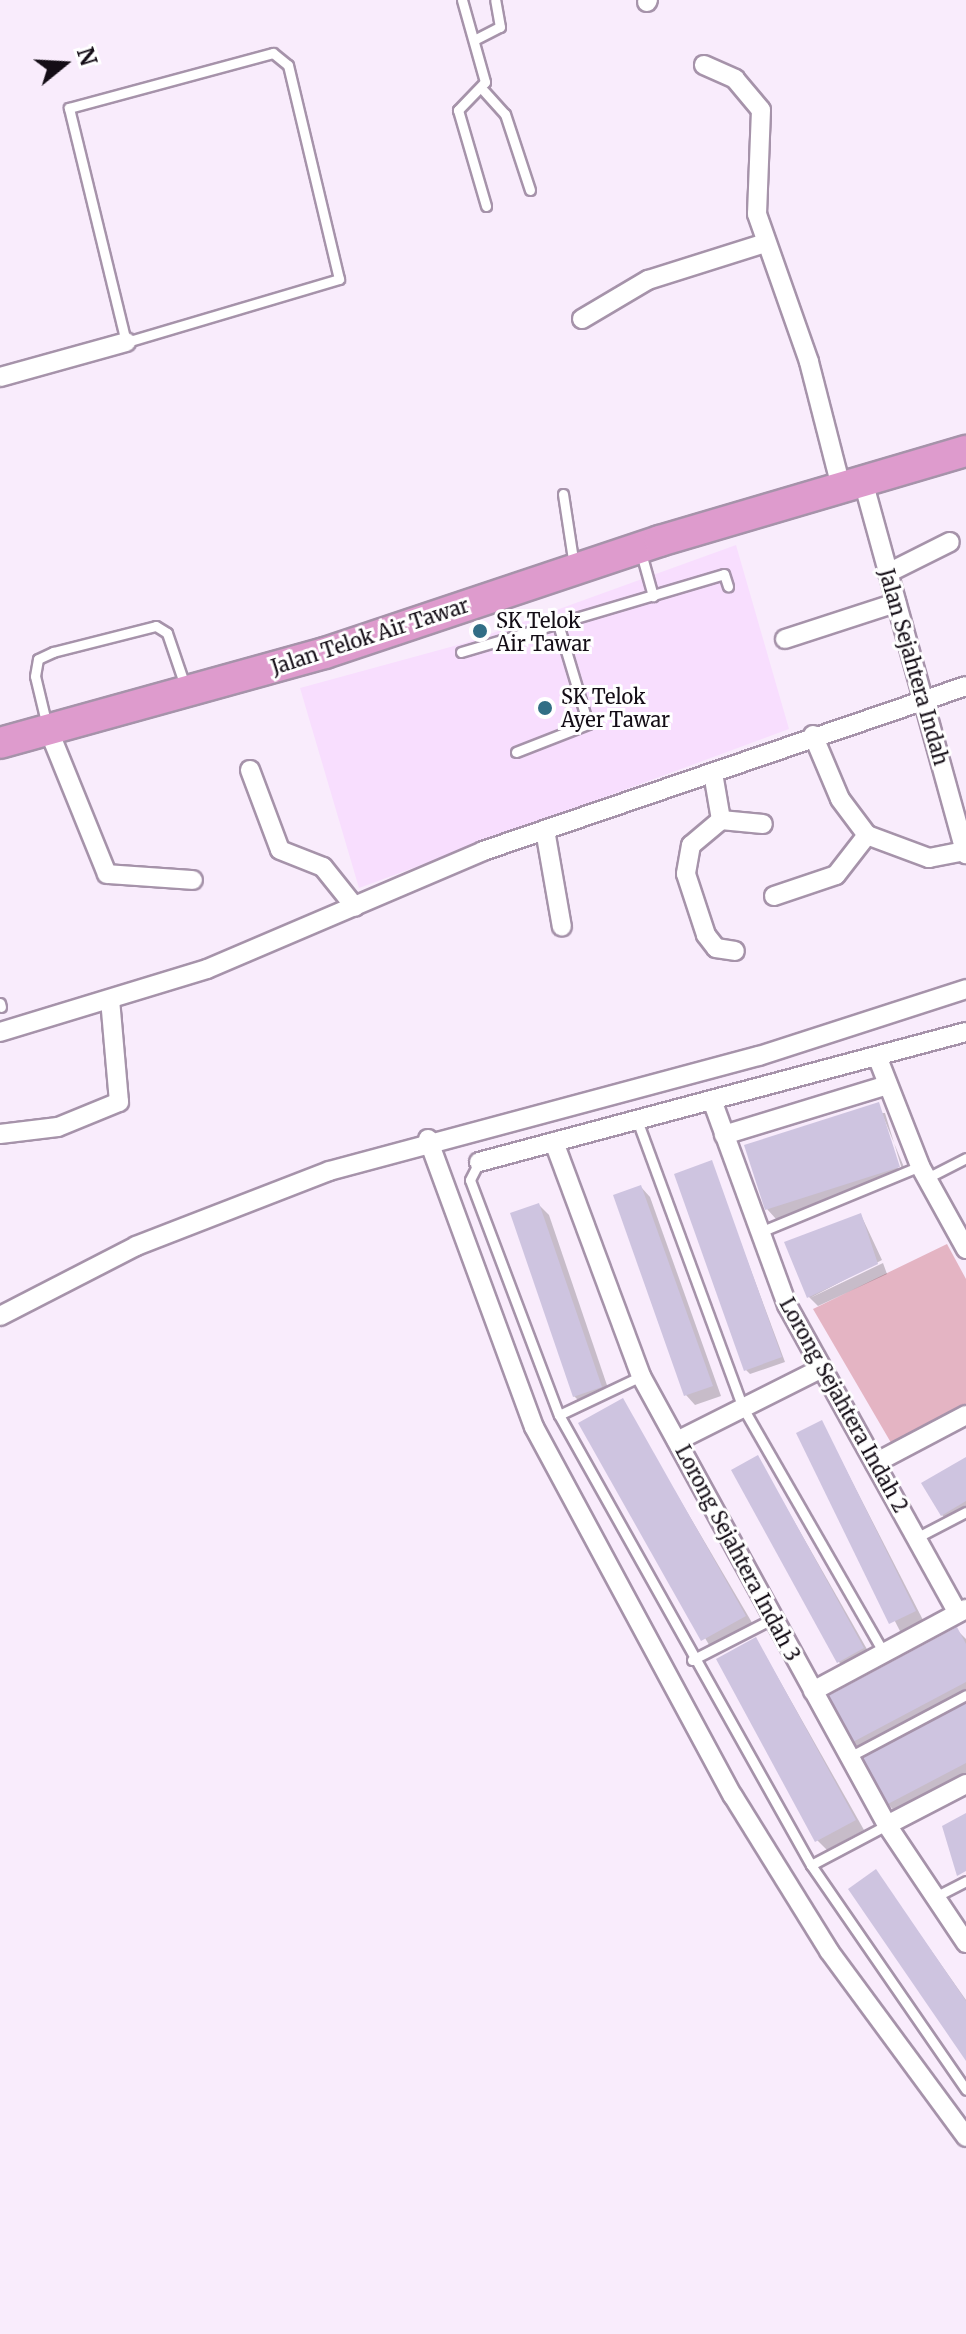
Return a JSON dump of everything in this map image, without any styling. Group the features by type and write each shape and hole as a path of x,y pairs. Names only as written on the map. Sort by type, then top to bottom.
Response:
{"main road":[{"name":"Jalan Telok Air Tawar","path":"0,743 187,693 640,547 966,451"}],"street":[{"name":"Jalan Sejahtera Indah","path":"704,65 735,79 761,110 753,189 765,243 852,484 888,573 966,852"},
{"path":"582,319 648,280 765,243"},
{"path":"0,377 126,342"},
{"path":"888,573 950,542"},
{"path":"785,639 896,603"},
{"path":"0,1032 110,1000 263,948 545,830 713,773 813,735 966,686"},
{"path":"49,731 107,874 193,880"},
{"path":"813,735 840,799 867,835 929,858 966,852"},
{"path":"250,770 280,850 323,867 355,907"},
{"path":"713,773 721,820"},
{"path":"735,951 716,948 706,935 686,874 691,845 721,820 763,824"},
{"path":"545,830 562,927"},
{"path":"774,896 836,875 867,835"},
{"path":"0,1316 234,1205 428,1139 759,1056 966,989"},
{"path":"0,1134 58,1127 114,1108 121,1085 110,1000"},
{"path":"479,1162 966,1032"},
{"path":"877,1056 924,1172 966,1249"},
{"path":"724,1135 888,1085"},
{"name":"Lorong Sejahtera Indah 2","path":"712,1100 787,1305 963,1617"},
{"path":"428,1139 534,1427 733,1796 821,1939 966,2137"},
{"name":"Lorong Sejahtera Indah 3","path":"554,1142 641,1376 887,1825 966,1943"},
{"path":"677,1441 822,1368"},
{"path":"875,1463 966,1415"},
{"path":"813,1691 884,1653 963,1617"},
{"path":"887,1825 966,1784"}],"lane":[{"path":"462,0 484,91 505,114 530,190"},
{"path":"474,40 500,27 495,0"},
{"path":"280,54 338,256 339,279 126,342 69,108 280,54"},
{"path":"484,91 458,110 486,206"},
{"path":"563,494 574,569"},
{"path":"640,547 653,596"},
{"path":"461,652 724,574 728,586"},
{"path":"516,752 588,724 558,624"},
{"path":"49,731 35,676 38,659 136,628 167,633 187,693"},
{"path":"637,1120 743,1408 884,1653"},
{"path":"760,1232 966,1158"},
{"path":"479,1162 470,1180 559,1415 692,1660 811,1865 966,2090"},
{"path":"559,1415 641,1376"},
{"path":"916,1538 966,1512"},
{"path":"692,1660 774,1618"},
{"path":"849,1757 966,1695"},
{"path":"811,1865 887,1825"},
{"path":"935,1897 966,1881"}],"shaded area":[{"name":"SK Telok Ayer Tawar","path":"736,545 789,729 359,888 300,688 465,643"},
{"path":"947,1244 966,1279 966,1411 897,1453 813,1309"}],"building":[{"path":"879,1102 900,1167 765,1210 744,1145"},
{"path":"712,1160 782,1357 744,1371 674,1174"},
{"path":"641,1185 713,1386 684,1396 613,1195"},
{"path":"539,1203 602,1387 573,1397 510,1213"},
{"path":"861,1213 878,1264 807,1298 784,1242"},
{"path":"623,1398 746,1616 701,1641 578,1423"},
{"path":"822,1420 916,1611 889,1624 796,1433"},
{"path":"758,1455 864,1648 837,1663 731,1470"},
{"path":"966,1457 966,1501 941,1516 921,1483"},
{"path":"957,1627 966,1644 966,1682 851,1743 826,1697"},
{"path":"756,1637 856,1820 815,1842 716,1659"},
{"path":"966,1700 966,1763 886,1805 860,1756"},
{"path":"966,1813 966,1871 957,1876 942,1826"},
{"path":"876,1869 966,2001 966,2061 848,1889"}],"place":[{"name":"SK Telok Air Tawar","path":"480,631"},
{"name":"SK Telok Ayer Tawar","path":"545,708"}]}
